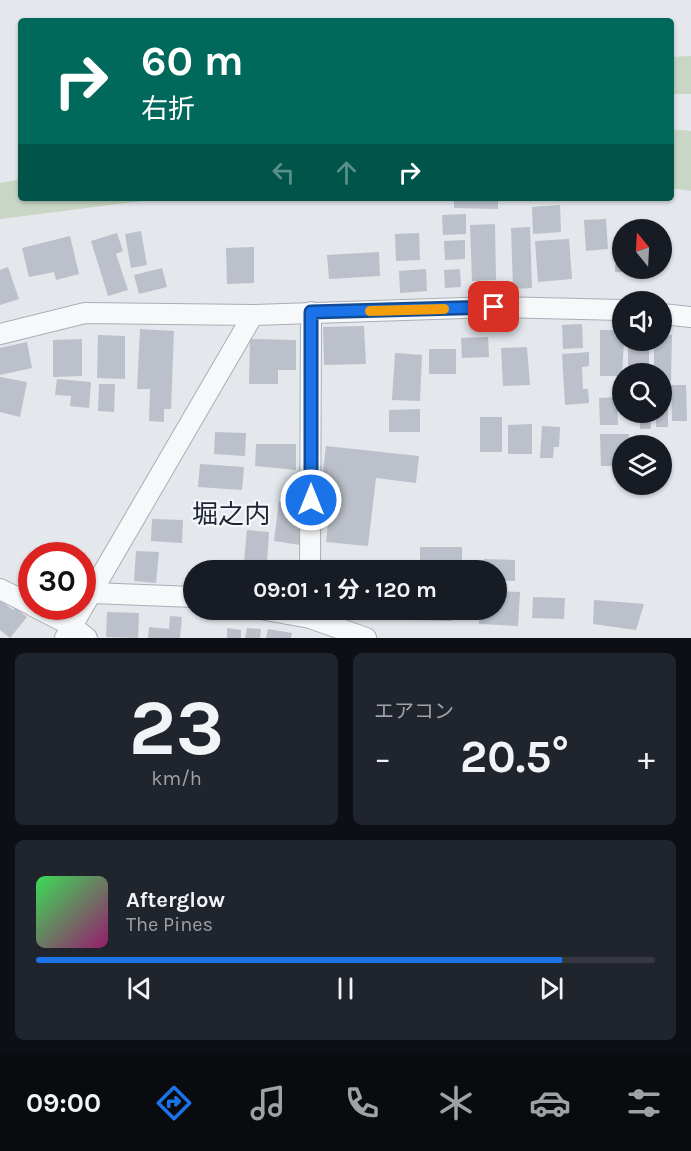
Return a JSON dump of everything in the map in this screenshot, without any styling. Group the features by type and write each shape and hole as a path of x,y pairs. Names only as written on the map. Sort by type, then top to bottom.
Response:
{"street":[{"path":"0,334 85,313 253,315 494,307 612,310"},
{"path":"310,560 311,312"},
{"path":"96,585 253,315"},
{"path":"672,315 691,317"},
{"path":"0,589 18,599"},
{"path":"96,592 183,596"},
{"path":"54,620 75,634 81,620"},
{"path":"311,622 366,638"}],"green space":[{"path":"691,56 691,94 674,94 674,57"},
{"path":"674,129 691,131 691,191 674,188"},
{"path":"18,180 18,201 142,201 0,219 0,183"}],"building":[{"path":"454,201 498,201 498,209 454,208"},
{"path":"560,205 561,232 533,234 532,207"},
{"path":"466,214 466,234 443,235 442,215"},
{"path":"606,219 608,249 586,251 584,220"},
{"path":"495,224 496,280 472,281 470,225"},
{"path":"530,227 532,288 513,289 511,228"},
{"path":"141,231 147,265 131,268 125,234"},
{"path":"117,233 123,251 116,254 128,290 108,296 91,241"},
{"path":"419,233 420,260 396,261 395,234"},
{"path":"70,236 79,274 56,280 54,272 29,277 22,248"},
{"path":"569,239 572,279 538,282 535,241"},
{"path":"465,240 465,259 445,260 444,241"},
{"path":"254,247 254,283 227,284 226,248"},
{"path":"379,252 380,276 329,279 327,255"},
{"path":"8,267 19,299 0,305 0,270"},
{"path":"162,268 167,287 139,294 134,275"},
{"path":"426,269 427,291 400,293 399,271"},
{"path":"460,269 461,287 445,288 444,270"},
{"path":"582,324 583,348 563,349 562,325"},
{"path":"364,326 366,364 324,365 323,327"},
{"path":"140,329 174,331 171,409 164,409 164,422 149,421 150,389 137,389"},
{"path":"600,330 612,330 612,351 623,351 623,363 612,363 612,376 600,376"},
{"path":"98,335 125,336 125,379 97,378"},
{"path":"488,337 489,357 462,358 461,338"},
{"path":"82,339 82,376 53,377 53,340"},
{"path":"250,339 296,340 296,370 278,370 278,384 249,384"},
{"path":"27,342 32,368 0,375 0,348"},
{"path":"527,347 530,385 503,386 501,348"},
{"path":"429,349 456,349 456,374 429,374"},
{"path":"628,351 649,351 649,363 628,363"},
{"path":"654,351 672,351 671,363 654,363"},
{"path":"589,352 589,366 582,367 583,389 588,389 589,403 565,405 562,354"},
{"path":"395,353 422,355 420,401 392,400"},
{"path":"0,377 27,382 20,417 0,412"},
{"path":"57,379 91,382 89,408 70,406 71,396 55,395"},
{"path":"99,384 115,384 114,412 98,411"},
{"path":"672,385 686,385 687,421 672,421"},
{"path":"612,397 612,423 618,423 618,425 600,425 599,398"},
{"path":"420,409 420,432 389,432 389,410"},
{"path":"480,417 502,417 502,452 480,452"},
{"path":"640,423 651,423 651,429 640,429"},
{"path":"656,423 668,423 668,427 656,427"},
{"path":"532,424 532,454 508,454 508,425"},
{"path":"542,426 560,427 559,447 554,447 553,458 540,458"},
{"path":"215,432 246,433 245,456 214,454"},
{"path":"600,434 629,434 612,435 612,466 601,466"},
{"path":"256,444 296,444 296,470 255,466"},
{"path":"326,446 419,456 416,483 376,478 368,546 326,542 331,497 320,496"},
{"path":"200,464 244,467 242,490 198,487"},
{"path":"279,501 305,504 300,545 274,541"},
{"path":"152,519 183,520 182,543 151,541"},
{"path":"247,530 269,532 267,560 244,560"},
{"path":"420,547 462,547 462,560 420,560"},
{"path":"136,551 159,552 156,583 134,581"},
{"path":"484,559 515,560 515,581 507,581 507,560"},
{"path":"507,591 520,592 518,626 479,624 479,620 507,620"},
{"path":"533,597 565,598 564,619 532,618"},
{"path":"0,600 13,610 15,607 18,610 18,620 25,620 10,638 0,630"},
{"path":"594,600 644,604 636,630 593,624"},
{"path":"107,612 139,613 138,638 106,637"},
{"path":"170,616 182,617 180,638 148,638 149,627 169,629"},
{"path":"227,628 241,630 241,638 227,638"},
{"path":"247,628 261,629 260,638 245,638"},
{"path":"268,629 292,633 291,638 266,638"}],"slow traffic":[{"path":"370,311 444,309"}],"district":[{"name":"堀之内","path":"231,514"}],"route":[{"path":"311,500 311,312 494,307"}]}
